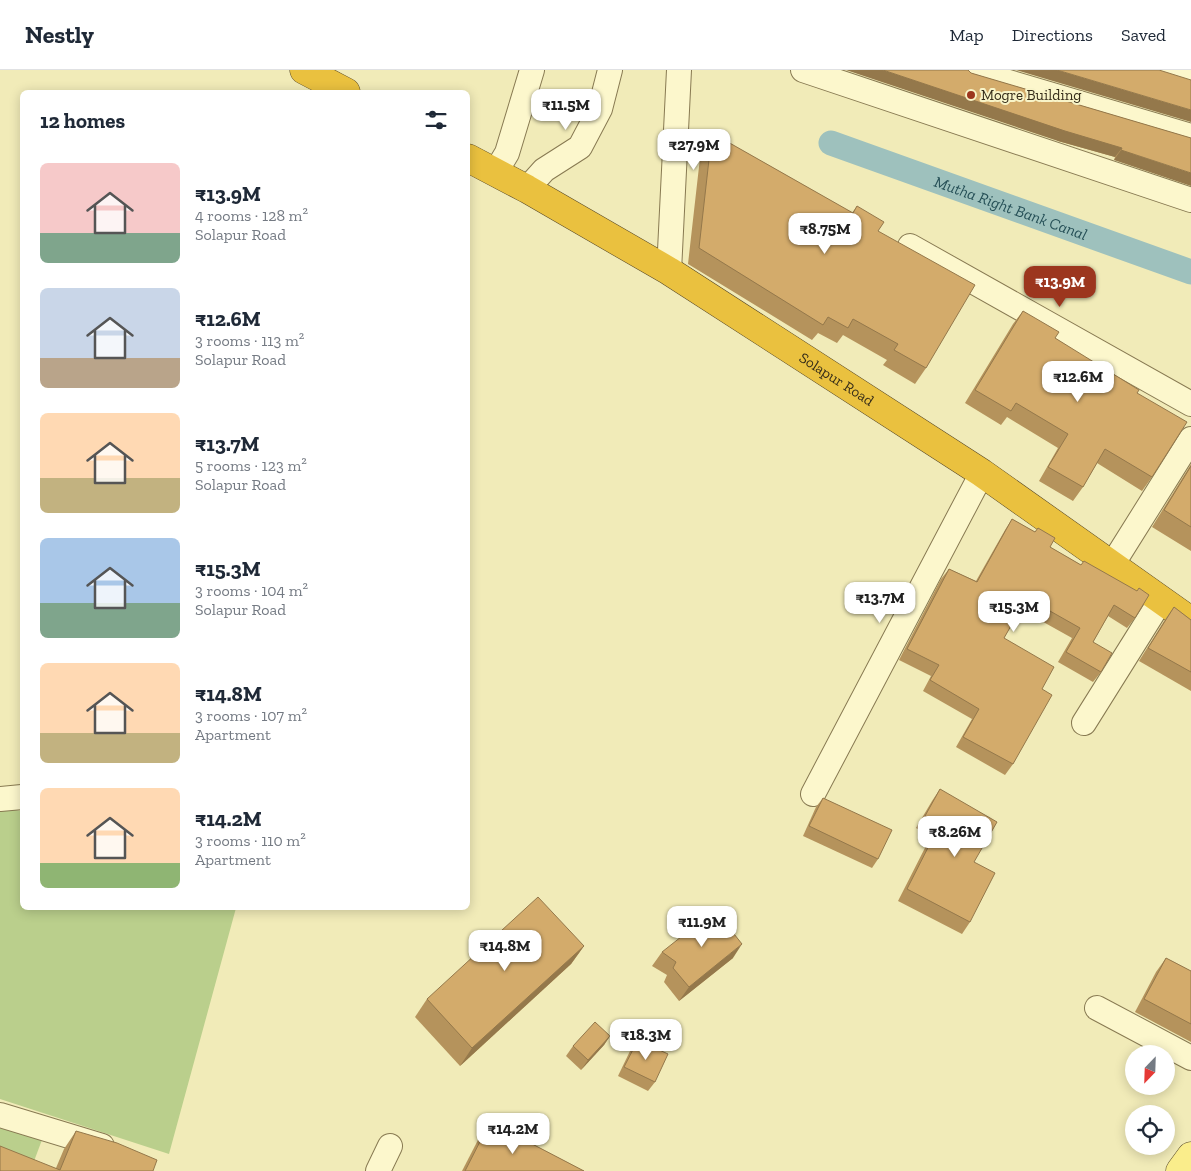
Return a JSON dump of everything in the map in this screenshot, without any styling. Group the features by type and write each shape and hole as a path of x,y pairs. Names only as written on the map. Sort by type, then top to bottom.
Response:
{"highway":[{"path":"304,70 342,90"},
{"name":"Solapur Road","path":"470,159 527,189 669,271 982,473 1191,621"}],"main road":[{"path":"1180,1171 1191,1156"}],"street":[{"path":"495,173 507,152 532,70"},
{"path":"527,189 544,170 580,147 600,109 610,70"},
{"path":"669,271 679,70"},
{"path":"803,70 1191,200"},
{"path":"968,70 1191,136"},
{"path":"1162,70 1191,78"},
{"path":"910,246 1191,404"},
{"path":"1112,565 1191,439"},
{"path":"813,794 982,473"},
{"path":"1084,723 1161,600"},
{"path":"0,799 20,797"},
{"path":"1098,1008 1191,1058"},
{"path":"0,1115 123,1152"},
{"path":"378,1171 390,1146"}],"green space":[{"path":"0,808 20,811 20,910 235,910 169,1154 0,1099"},
{"path":"0,1118 45,1132 31,1169 0,1159"}],"building":[{"path":"883,70 968,70 971,73 1191,138 1191,173 1121,150 1122,148 1065,131"},
{"path":"1057,70 1159,70 1191,80 1191,110"},
{"path":"712,133 853,213 857,206 884,222 878,231 975,285 926,368 894,350 898,344 853,319 848,328 828,317 823,325 699,248"},
{"path":"1023,311 1059,332 1055,338 1139,390 1137,393 1187,422 1152,477 1105,449 1083,487 1048,467 1068,434 1016,403 1011,411 975,390"},
{"path":"1191,466 1191,527 1164,510"},
{"path":"1012,519 1035,532 1038,528 1055,538 1050,547 1081,565 1084,561 1137,591 1139,588 1149,595 1135,618 1114,605 1093,642 1112,653 1101,672 1066,652 1080,628 1027,598 1004,638 1054,667 1042,689 1052,695 1013,764 963,737 979,709 930,680 939,665 907,649 949,569 977,582"},
{"path":"1174,607 1191,620 1191,672 1148,648"},
{"path":"940,789 997,822 974,862 995,873 970,922 907,889 940,824 925,816"},
{"path":"823,798 892,830 878,859 809,826"},
{"path":"538,897 584,946 472,1048 427,999"},
{"path":"715,910 742,944 689,987 673,968 676,962 662,952"},
{"path":"1166,958 1191,971 1191,1024 1144,999"},
{"path":"595,1022 610,1036 588,1060 573,1046"},
{"path":"638,1040 668,1054 655,1082 624,1067"},
{"path":"490,1122 584,1171 465,1171"},
{"path":"76,1131 117,1143 157,1160 153,1171 0,1171 0,1146 60,1170"}],"waterway":[{"name":"Mutha Right Bank Canal","path":"831,143 1191,272"}],"place":[{"name":"Mogre Building","path":"971,95"}]}
